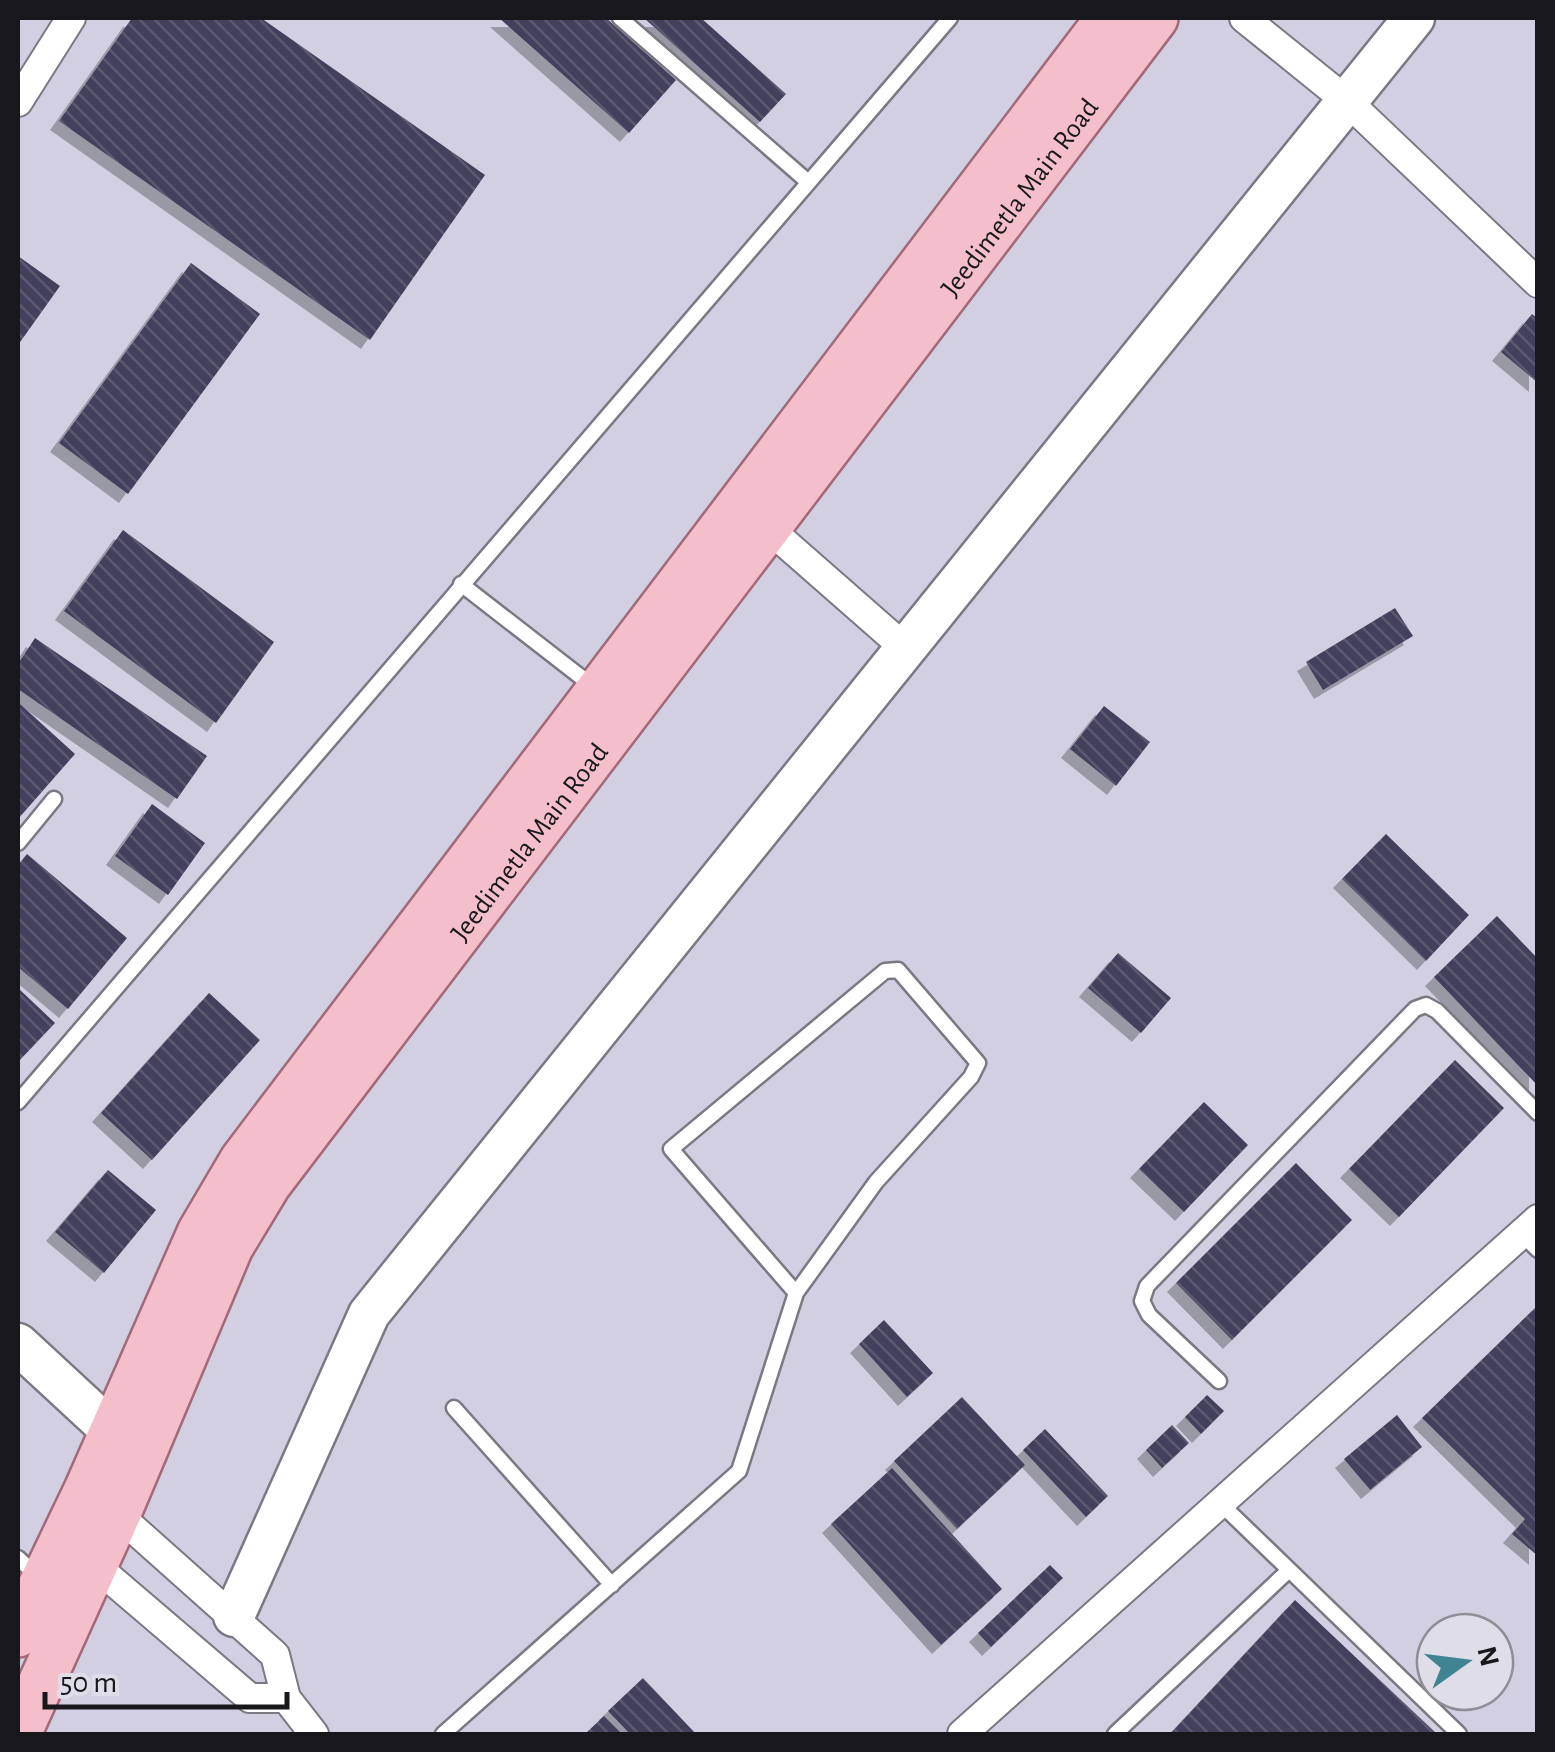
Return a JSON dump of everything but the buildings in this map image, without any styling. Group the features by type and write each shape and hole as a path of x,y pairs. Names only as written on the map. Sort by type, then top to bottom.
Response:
{"main road":[{"name":"Jeedimetla Main Road","path":"18,1734 78,1551 128,1442 200,1233 243,1160 1110,18"},
{"name":"Jeedimetla Main Road","path":"128,1442 230,1247 268,1184 1154,18"},
{"name":"Jeedimetla Main Road","path":"18,1634 29,1569 78,1551"}],"street":[{"path":"18,102 71,18"},
{"path":"1244,18 1348,102 1538,283"},
{"path":"234,1616 369,1314 1414,18"},
{"path":"767,527 906,649"},
{"path":"962,1734 1220,1503 1532,1234"},
{"path":"18,1344 128,1442"},
{"path":"103,1501 275,1655 286,1698 314,1734"},
{"path":"78,1551 250,1698 286,1698"}],"lane":[{"path":"620,18 807,180"},
{"path":"18,1102 950,18"},
{"path":"462,584 600,692"},
{"path":"18,843 54,799"},
{"path":"443,1734 739,1471 796,1293 876,1182 971,1077 978,1063 898,970 885,971 671,1149 796,1293"},
{"path":"1219,1381 1149,1315 1142,1301 1147,1286 1415,1009 1426,1006 1436,1012 1538,1114"},
{"path":"454,1408 612,1585"},
{"path":"1220,1503 1459,1734"},
{"path":"1115,1734 1288,1572"}],"shaded area":[{"path":"18,18 1537,18 1537,1734 18,1734"}]}
